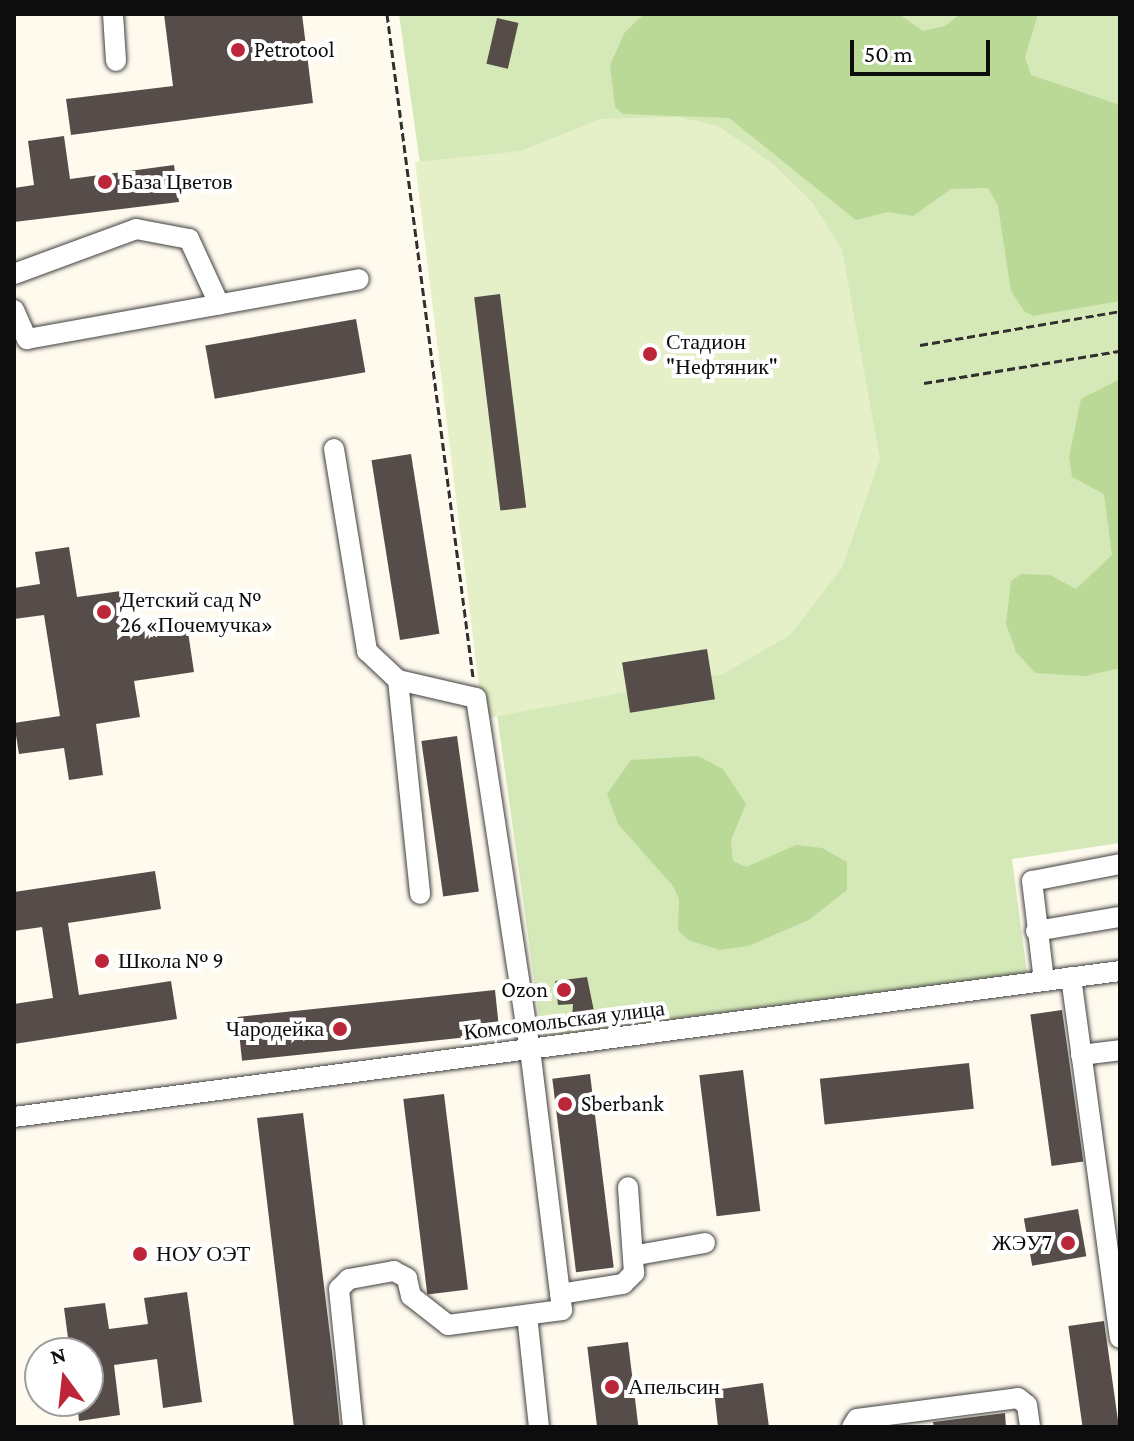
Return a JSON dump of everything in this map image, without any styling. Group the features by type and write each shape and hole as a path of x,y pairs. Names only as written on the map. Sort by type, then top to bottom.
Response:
{"street":[{"path":"113,14 116,61"},
{"path":"14,274 136,229 189,239 219,304"},
{"path":"14,310 27,339 359,279"},
{"path":"334,449 367,651 398,680 476,698 530,1049 562,1310 448,1325 411,1296 407,1278 394,1271 349,1279 339,1289 353,1427"},
{"path":"398,680 420,894"},
{"path":"1044,981 1032,881 1120,864"},
{"path":"1036,931 1120,917"},
{"name":"Комсомольская улица","path":"14,1117 1120,971"},
{"path":"1071,977 1120,1338"},
{"path":"1081,1055 1120,1050"},
{"path":"560,1294 623,1284 634,1273 637,1255 628,1187"},
{"path":"637,1255 705,1243"},
{"path":"527,1315 539,1427"},
{"path":"852,1427 857,1419 1018,1398 1027,1405 1030,1427"}],"path":[{"path":"387,14 476,698"},
{"path":"920,345 1120,311"},
{"path":"924,383 1120,351"}],"green space":[{"path":"399,14 1120,14 1120,843 1012,859 1027,973 542,1036"},
{"path":"644,14 899,14 923,31 945,26 960,14 1038,14 1025,57 1031,75 1120,105 1120,301 1033,316 1024,311 1011,291 998,206 988,188 951,189 913,216 888,212 856,220 729,118 623,114 615,107 610,65 625,32"},
{"name":"Стадион \"Нефтяник\"","path":"678,117 718,126 772,163 812,202 842,249 880,459 842,568 790,635 723,674 483,719 415,162 521,151 600,119"},
{"path":"1120,379 1120,668 1085,676 1035,673 1016,652 1006,624 1011,581 1021,574 1050,575 1076,589 1112,555 1104,494 1072,477 1069,457 1081,399"},
{"path":"698,756 723,769 746,804 731,840 733,861 746,867 796,845 822,848 847,862 847,890 809,920 748,946 720,950 688,940 678,930 679,899 673,886 618,824 607,794 631,760"}],"building":[{"name":"Petrotool","path":"164,14 302,14 313,103 71,135 66,99 173,86"},
{"path":"497,18 518,23 508,69 486,64"},
{"name":"База Цветов","path":"64,136 70,179 174,165 179,202 14,222 14,188 34,185 28,141"},
{"path":"500,294 526,507 500,511 474,297"},
{"path":"356,319 365,372 215,399 205,346"},
{"path":"411,454 439,634 400,640 371,460"},
{"path":"69,547 77,597 121,591 127,634 187,625 194,672 134,681 140,717 96,724 103,775 69,780 64,748 19,754 14,723 60,716 44,615 14,619 14,588 40,584 35,552"},
{"path":"707,649 715,699 630,713 622,662"},
{"path":"457,736 479,891 443,896 421,741"},
{"path":"155,871 161,909 68,923 79,995 171,981 177,1019 14,1044 14,1004 53,998 42,927 14,931 14,892"},
{"path":"587,977 595,1016 572,1021 573,1004 558,1005 555,981"},
{"path":"495,990 500,1034 242,1061 237,1017"},
{"path":"1062,1010 1083,1162 1052,1166 1030,1014"},
{"path":"969,1063 974,1109 825,1124 820,1079"},
{"path":"743,1070 760,1211 717,1216 699,1075"},
{"path":"590,1074 614,1268 576,1272 552,1079"},
{"path":"444,1094 468,1290 427,1295 403,1099"},
{"path":"303,1113 340,1427 294,1427 257,1118"},
{"path":"1078,1209 1086,1256 1032,1266 1024,1219"},
{"path":"187,1292 202,1402 163,1408 157,1359 114,1365 120,1415 79,1421 79,1417 104,1417 104,1337 68,1337 64,1308 105,1303 109,1329 148,1324 144,1298"},
{"path":"1104,1321 1119,1427 1083,1427 1068,1326"},
{"name":"Апельсин","path":"628,1342 638,1427 597,1427 587,1347"},
{"path":"763,1383 769,1427 718,1427 714,1390"},
{"path":"1005,1413 1006,1427 934,1427 933,1422"}],"place":[{"name":"Petrotool","path":"238,50"},
{"name":"База Цветов","path":"105,182"},
{"name":"Стадион \"Нефтяник\"","path":"650,354"},
{"name":"Детский сад № 26 «Почемучка»","path":"104,612"},
{"name":"Школа № 9","path":"102,961"},
{"name":"Ozon","path":"564,990"},
{"name":"Чародейка","path":"340,1029"},
{"name":"Sberbank","path":"565,1104"},
{"name":"ЖЭУ7","path":"1068,1243"},
{"name":"НОУ ОЭТ","path":"140,1254"},
{"name":"Апельсин","path":"612,1387"}]}
